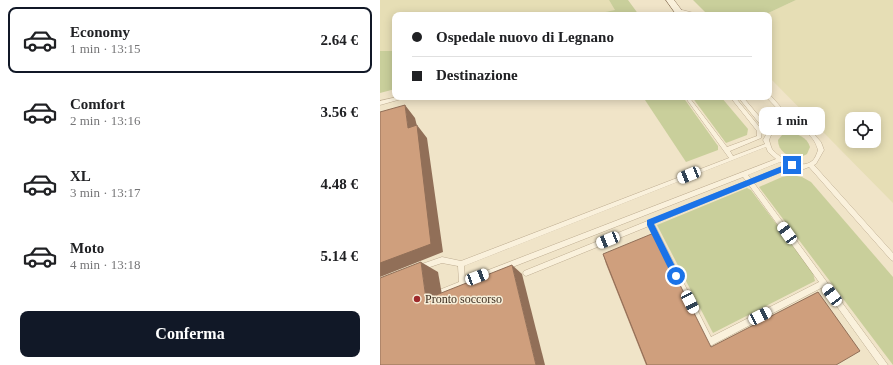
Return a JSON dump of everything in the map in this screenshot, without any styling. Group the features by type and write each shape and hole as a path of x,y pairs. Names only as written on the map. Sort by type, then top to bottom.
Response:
{"street":[{"path":"670,0 679,12"}],"lane":[{"path":"679,12 688,12"},
{"path":"380,104 393,100"},
{"path":"689,100 732,158"},
{"path":"726,150 759,137 760,131 734,100"},
{"path":"738,100 768,133"},
{"path":"742,100 768,133 767,145 774,156 792,165"},
{"path":"526,273 792,165 810,164 816,161 820,156 819,144 810,132 795,125 772,100"},
{"path":"768,133 777,126 795,125"},
{"path":"412,271 442,260 461,264 767,145"},
{"path":"441,292 780,160"},
{"path":"810,164 893,258"},
{"path":"744,174 884,365"},
{"path":"650,223 710,342 824,283"},
{"path":"461,264 462,283"}],"shaded area":[{"path":"380,0 609,0 616,10 606,12 392,12 392,51 380,51"},
{"path":"796,0 893,0 893,203 772,80 772,12 770,12"}],"green space":[{"path":"609,0 628,0 637,12 605,12 615,10"},
{"path":"693,0 796,0 770,12 705,12"},
{"path":"380,51 392,51 392,90 380,93"},
{"path":"645,100 685,100 718,146 718,150 686,162"},
{"path":"694,100 724,100 748,129 747,135 726,143"},
{"path":"787,133 798,135 807,141 810,147 807,154 793,157 781,150 778,140 782,135"},
{"path":"792,175 802,177 811,182 893,277 893,365 759,187 782,177"},
{"path":"747,188 751,190 813,273 815,281 713,333 657,225"}],"building":[{"path":"405,105 408,128 417,125 431,244 380,263 380,112"},
{"path":"654,233 711,347 818,292 860,351 836,365 647,365 603,254"},
{"path":"421,262 426,299 512,265 536,365 380,365 380,278"}],"place":[{"name":"Pronto soccorso","path":"417,299"}],"route":[{"path":"676,276 650,223 792,165"}]}
